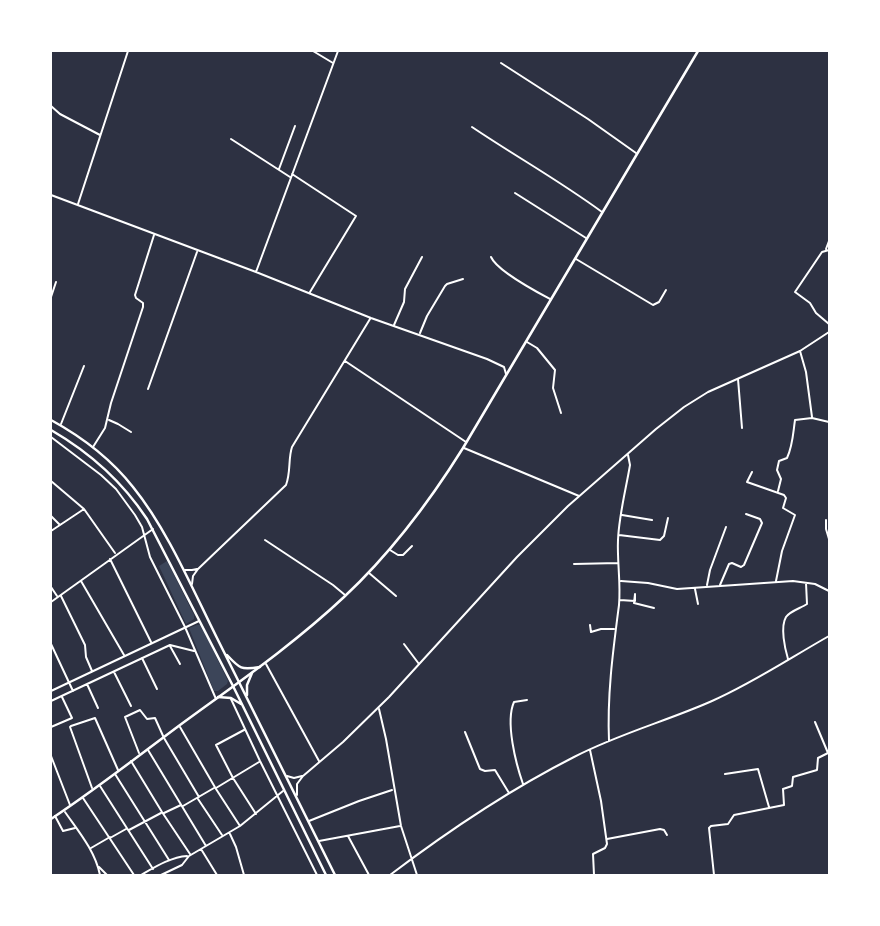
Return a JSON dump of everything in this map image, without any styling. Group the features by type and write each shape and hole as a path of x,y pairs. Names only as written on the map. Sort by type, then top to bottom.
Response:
{"main road":[{"path":"51,819 266,663 346,596 389,550 467,442 698,51"},
{"path":"51,420 93,448 120,472 152,514 192,588 335,875"},
{"path":"51,429 110,473 131,496 153,529 326,875"},
{"path":"224,653 240,668 260,667"},
{"path":"247,698 247,685 252,673"},
{"path":"217,699 231,698 243,706"}],"street":[{"path":"78,205 128,51"},
{"path":"313,51 334,63"},
{"path":"257,272 338,51"},
{"path":"500,63 637,153"},
{"path":"51,106 60,114 100,135"},
{"path":"279,170 295,126"},
{"path":"472,127 603,212"},
{"path":"232,139 356,216 310,293"},
{"path":"515,192 587,238"},
{"path":"51,195 496,363 504,367 507,374"},
{"path":"93,448 108,420 111,403 144,307 135,295 154,234"},
{"path":"829,241 828,250 820,254 796,292 829,324"},
{"path":"148,389 198,251"},
{"path":"393,326 404,302 405,289 422,257"},
{"path":"491,257 497,266 551,300"},
{"path":"575,258 653,305 659,302 667,290"},
{"path":"419,334 445,286 463,279"},
{"path":"51,297 56,282"},
{"path":"192,588 193,576 198,569 284,487 289,476 292,447 371,318"},
{"path":"298,800 297,786 303,776 379,708 517,557 580,496 660,426 708,391 800,351 829,332"},
{"path":"526,342 537,348 555,370 553,388 561,413"},
{"path":"800,351 812,405 812,418"},
{"path":"345,360 467,442"},
{"path":"61,425 84,366"},
{"path":"738,378 742,428"},
{"path":"778,493 781,479 777,470 779,461 787,458 790,452 795,420 812,418 829,422"},
{"path":"108,420 131,432"},
{"path":"51,437 116,489 139,520 150,557 217,699"},
{"path":"463,448 580,496"},
{"path":"609,741 609,690 620,581 618,535 630,465 628,454"},
{"path":"752,472 748,483 784,495 786,498 783,509 795,515 782,551 776,581"},
{"path":"51,481 84,509 116,554"},
{"path":"51,531 84,509"},
{"path":"720,586 729,564 744,565 762,523 760,519 746,514"},
{"path":"621,515 652,520"},
{"path":"51,516 60,525"},
{"path":"618,535 660,540 664,537 668,518"},
{"path":"826,520 825,529 829,539"},
{"path":"706,586 726,527"},
{"path":"51,601 153,529"},
{"path":"265,540 346,596"},
{"path":"389,550 403,555 412,546"},
{"path":"110,559 152,643"},
{"path":"574,564 619,563"},
{"path":"181,568 198,569"},
{"path":"368,572 396,596"},
{"path":"81,580 125,656"},
{"path":"620,581 677,589 776,581 806,582 829,591"},
{"path":"788,660 784,648 785,622 790,613 807,604 806,582"},
{"path":"51,587 59,596 85,645 86,657 93,671"},
{"path":"695,588 698,604"},
{"path":"619,600 635,601 635,594 634,603 654,608"},
{"path":"51,691 200,621"},
{"path":"590,625 591,632 601,629 615,630"},
{"path":"390,875 456,827 554,767 609,741 712,701 829,636"},
{"path":"51,644 73,691"},
{"path":"404,644 419,665"},
{"path":"51,701 170,645 195,651"},
{"path":"170,645 180,664"},
{"path":"142,658 157,689"},
{"path":"266,663 319,761"},
{"path":"114,671 131,706"},
{"path":"87,684 98,708"},
{"path":"51,727 72,718 62,696"},
{"path":"231,698 317,875"},
{"path":"524,785 514,753 511,709 514,702 527,700"},
{"path":"379,708 401,826 417,875"},
{"path":"140,755 126,716 140,710 147,719 155,717 164,738 223,837"},
{"path":"93,789 70,727 94,718 116,772 169,860"},
{"path":"714,875 710,827 728,824 734,815 784,805 783,789 792,786 793,777 817,770 818,758 828,754 816,722"},
{"path":"179,726 240,826"},
{"path":"245,729 216,744 233,778 256,814"},
{"path":"465,732 480,769 495,770 510,793"},
{"path":"147,749 206,846"},
{"path":"590,749 607,844 593,854 594,875"},
{"path":"51,756 70,806"},
{"path":"131,761 190,855"},
{"path":"91,849 127,829 216,788 260,761"},
{"path":"725,774 758,769 769,808"},
{"path":"285,775 292,778 303,776"},
{"path":"99,785 153,869"},
{"path":"308,822 394,790"},
{"path":"161,875 182,865 190,855 230,833 284,791"},
{"path":"82,797 134,875"},
{"path":"64,811 107,875"},
{"path":"55,816 63,831 76,828"},
{"path":"318,841 401,826"},
{"path":"606,839 660,829 667,835"},
{"path":"230,833 244,875"},
{"path":"348,836 369,875"},
{"path":"201,849 216,875"},
{"path":"141,875 169,860 190,855"},
{"path":"99,866 100,875"}],"shaded area":[{"path":"167,561 194,615 194,619 186,624 159,566"},
{"path":"201,625 228,681 218,691 214,691 189,628"}]}
